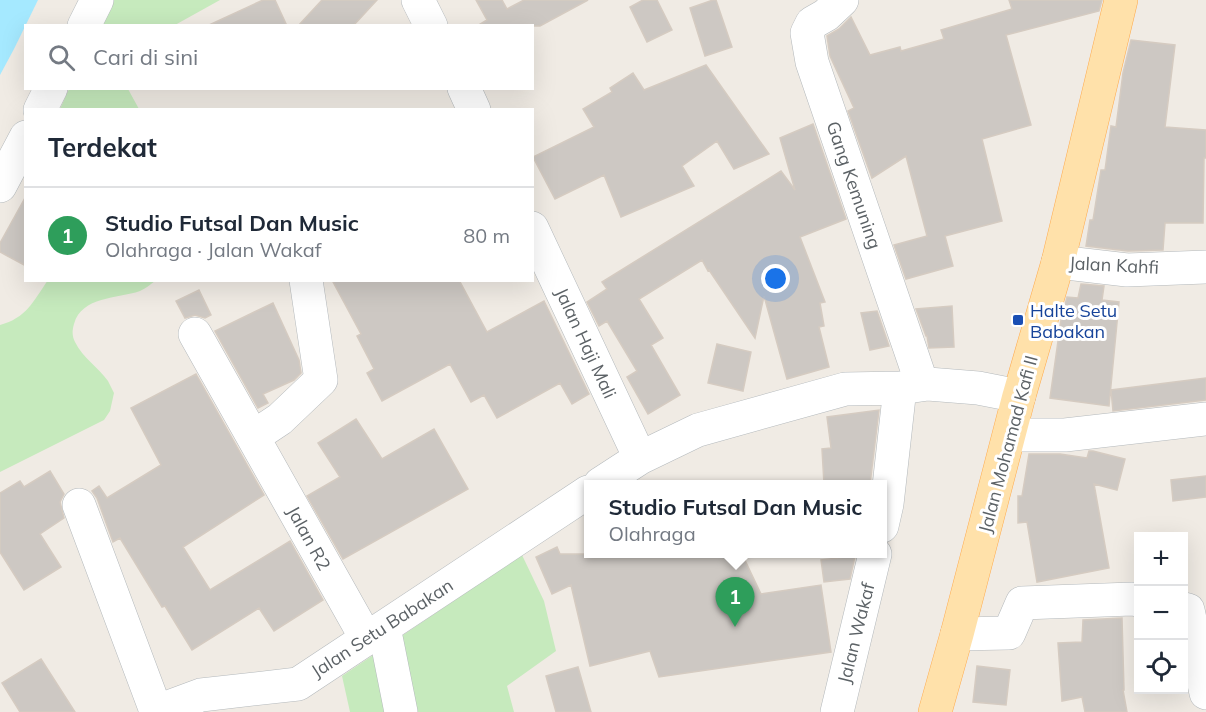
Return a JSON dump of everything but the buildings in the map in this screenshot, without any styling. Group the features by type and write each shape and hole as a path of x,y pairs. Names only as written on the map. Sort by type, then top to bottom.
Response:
{"main road":[{"name":"Jalan Mohamad Kafi II","path":"935,712 1010,435 1018,396 1058,262 1121,0"}],"street":[{"path":"85,24 97,0"},
{"path":"418,0 430,24"},
{"name":"Gang Kemuning","path":"842,0 826,15 812,23 807,33 812,62 916,385"},
{"path":"41,108 50,90"},
{"path":"465,90 473,108"},
{"path":"0,186 24,141"},
{"name":"Jalan Haji Mali","path":"534,232 640,458"},
{"name":"Jalan Kahfi","path":"1058,262 1127,270 1206,267"},
{"path":"253,437 280,419 321,380 306,282"},
{"name":"Jalan R2","path":"195,334 253,437 375,632 401,712"},
{"path":"887,504 916,385"},
{"path":"606,480 640,458 698,430 845,389 916,385 978,388 1018,396"},
{"path":"1010,435 1065,435 1206,419"},
{"name":"Jalan Setu Babakan","path":"155,712 201,695 298,684 584,495"},
{"path":"79,505 155,712"},
{"name":"Jalan Wakaf","path":"837,712 874,558"},
{"path":"957,634 1009,633 1022,603 1134,599"},
{"path":"1188,610 1206,693"}],"green space":[{"path":"109,0 220,0 177,24 99,24"},
{"path":"69,90 129,90 138,108 60,108"},
{"path":"47,282 154,282 140,291 92,303 78,315 74,324 75,342 108,381 114,393 110,411 104,420 0,472 0,325 16,318 33,302"},
{"path":"522,555 544,601 556,651 507,686 514,712 350,712 342,676"}],"water":[{"path":"0,0 38,0 26,24 24,24 24,29 0,75"}],"place":[{"name":"Halte Setu Babakan","path":"1018,320"},
{"name":"Studio Futsal Dan Music","path":"735,627"}]}
